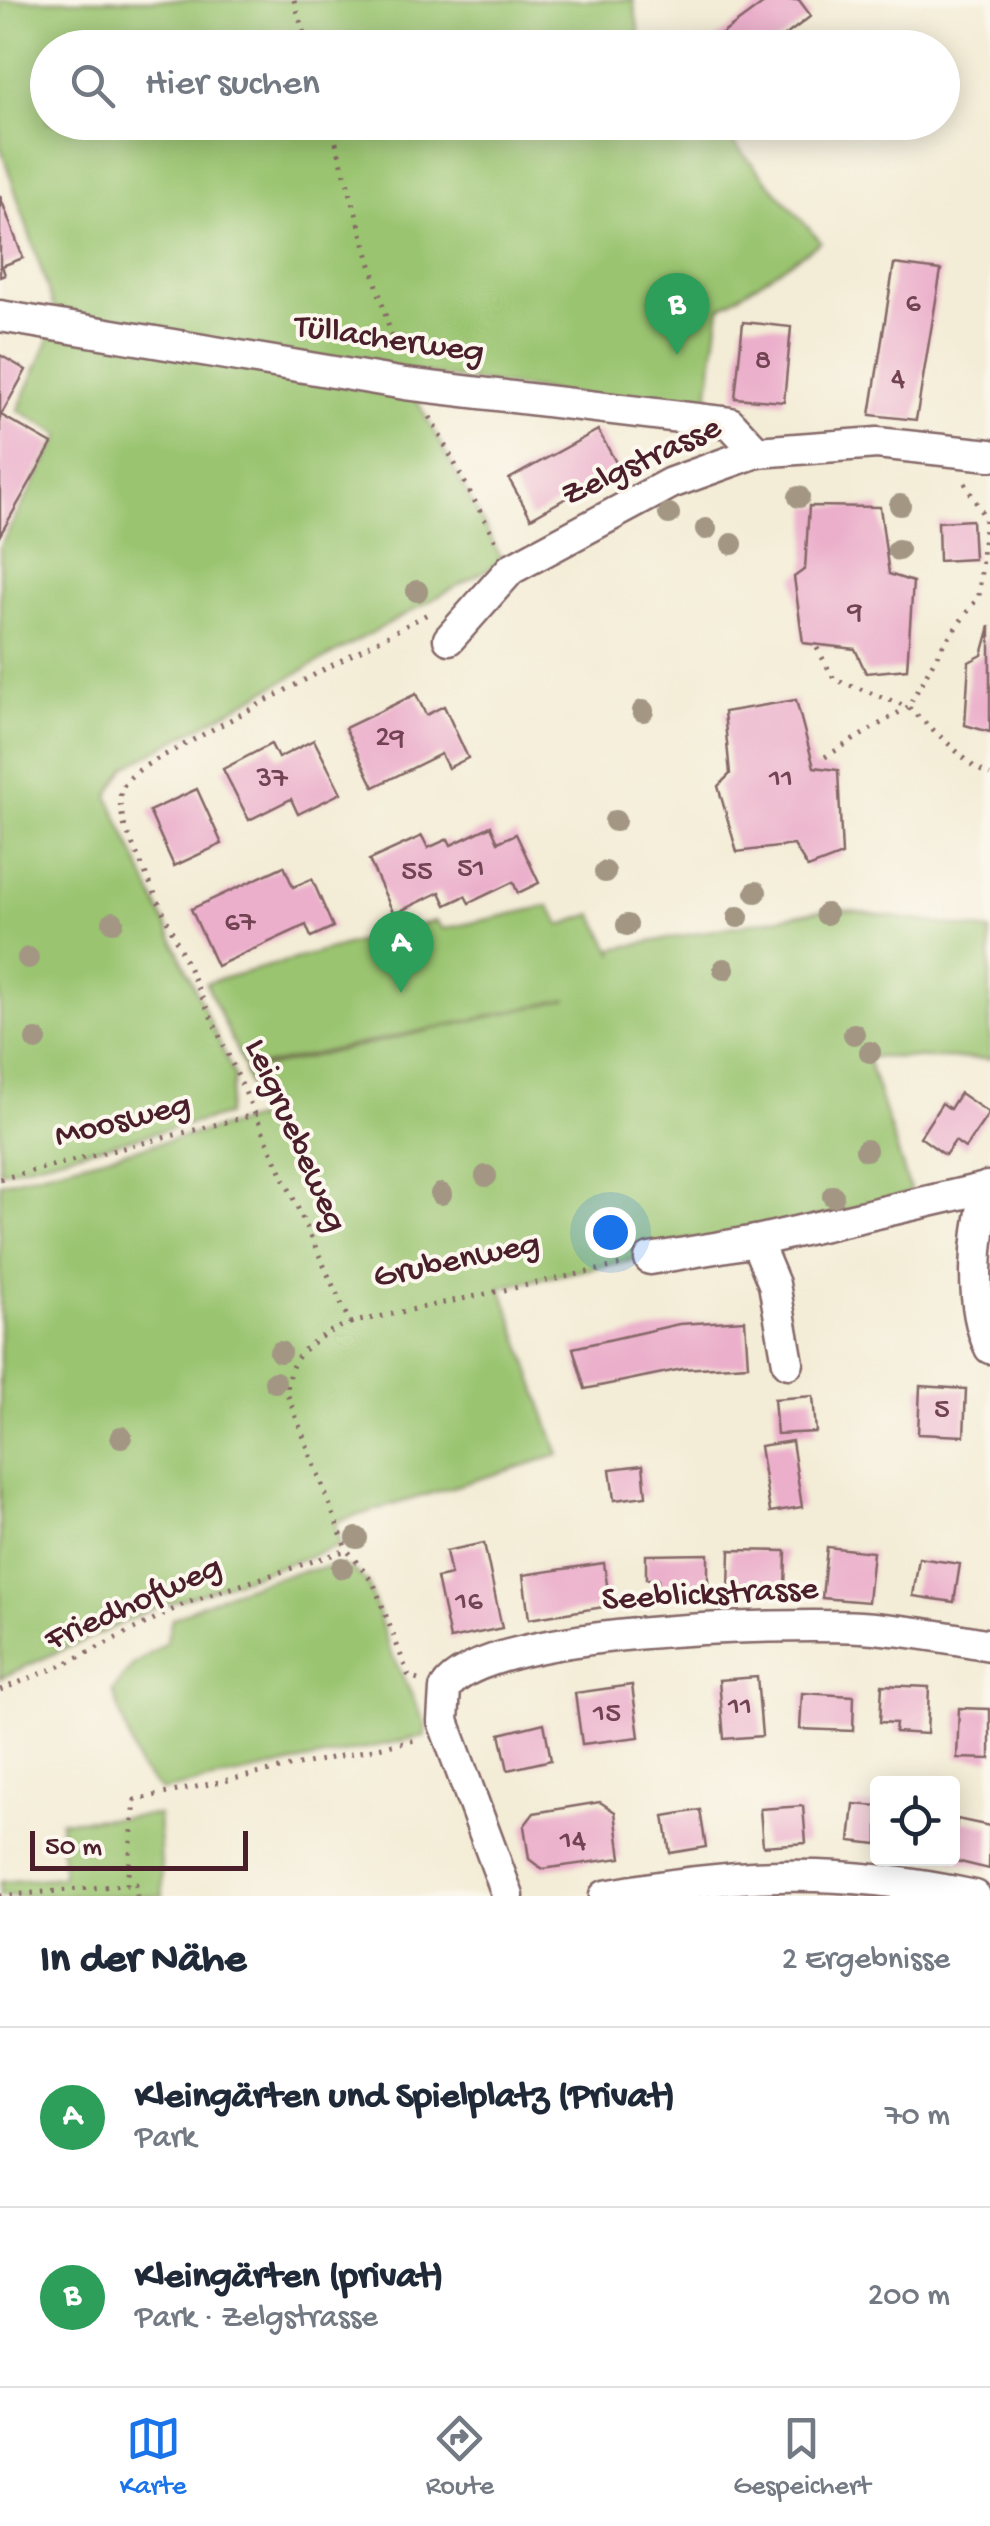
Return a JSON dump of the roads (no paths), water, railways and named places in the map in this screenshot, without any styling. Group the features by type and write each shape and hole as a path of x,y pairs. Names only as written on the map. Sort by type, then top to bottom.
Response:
{"street":[{"name":"Tüllacherweg","path":"0,316 409,384 730,423 758,452"},
{"name":"Zelgstrasse","path":"449,638 511,569 671,483 758,452 877,443 990,455"},
{"path":"650,1260 989,1187"},
{"path":"989,1187 980,1216 978,1274 982,1331 990,1348"},
{"path":"756,1240 774,1284 788,1363"},
{"name":"Seeblickstrasse","path":"508,1896 441,1709 444,1689 463,1671 514,1654 686,1629 862,1627 990,1645"},
{"path":"605,1896 706,1877 778,1873 908,1882 975,1896"}],"place":[{"name":"Kleingärten (privat)","path":"677,355"},
{"name":"Kleingärten und Spielplatz (Privat)","path":"401,993"}]}
